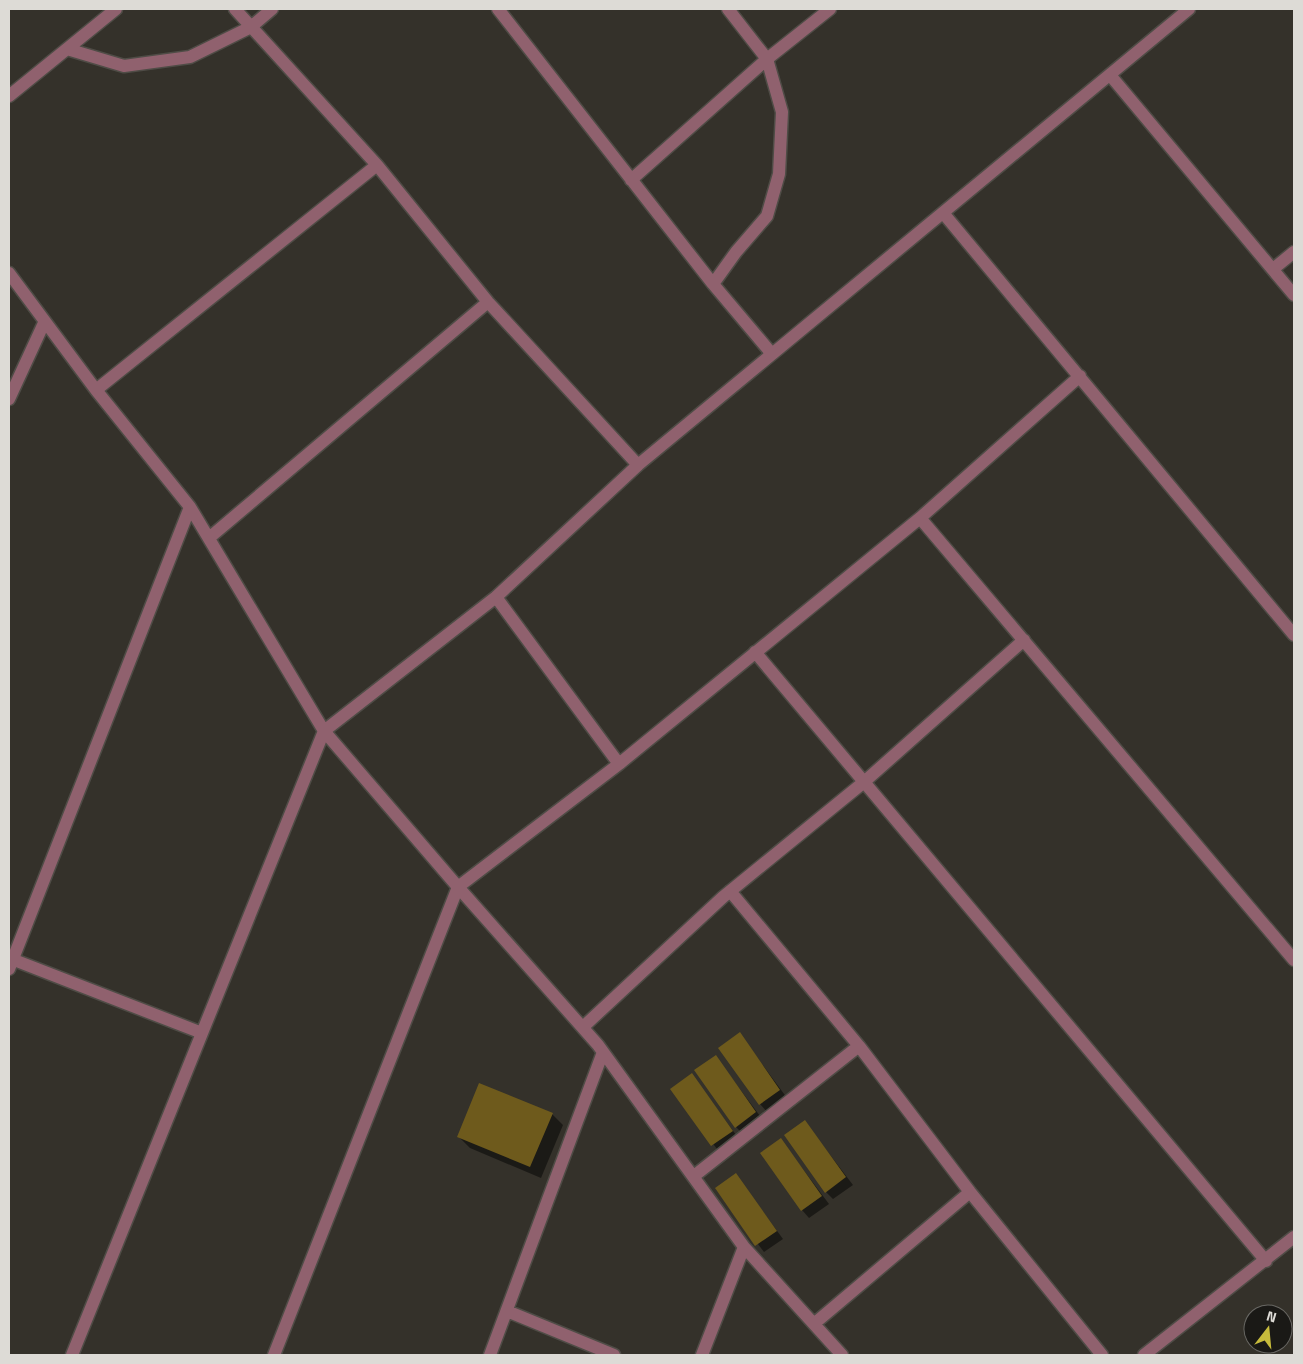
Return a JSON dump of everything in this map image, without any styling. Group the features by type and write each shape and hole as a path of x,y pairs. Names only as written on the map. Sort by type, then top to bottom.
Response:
{"street":[{"path":"9,96 116,9"},
{"path":"235,9 377,165 488,302 638,465"},
{"path":"66,49 124,66 190,57 251,26 272,9"},
{"path":"498,9 713,284 772,354"},
{"path":"713,284 736,252 767,216 779,174 782,112 767,59 728,9"},
{"path":"631,180 767,59 830,9"},
{"path":"72,1355 324,731 496,597 638,465 944,214 1189,9"},
{"path":"1110,75 1294,295"},
{"path":"96,390 377,165"},
{"path":"944,214 1294,635"},
{"path":"1273,269 1294,252"},
{"path":"9,273 96,390 190,507 324,731 458,887 583,1027 694,1176 744,1247 815,1323 842,1355"},
{"path":"209,538 488,302"},
{"path":"9,399 44,322"},
{"path":"274,1355 458,887 619,764 920,518 1080,376"},
{"path":"190,507 10,962 202,1033"},
{"path":"920,518 1294,960"},
{"path":"496,597 619,764"},
{"path":"583,1027 730,891 864,782 1024,640"},
{"path":"755,652 1266,1261"},
{"path":"730,891 859,1046 970,1192 1102,1355"},
{"path":"694,1176 859,1046"},
{"path":"490,1355 603,1052"},
{"path":"815,1323 970,1192"},
{"path":"1144,1355 1266,1261 1294,1237"},
{"path":"702,1355 744,1247"},
{"path":"507,1312 614,1355"}],"building":[{"path":"740,1032 780,1090 759,1105 718,1048"},
{"path":"716,1055 756,1112 735,1128 694,1070"},
{"path":"692,1073 733,1131 711,1146 670,1089"},
{"path":"479,1083 553,1113 530,1167 457,1137"},
{"path":"805,1120 846,1177 825,1193 784,1135"},
{"path":"781,1138 822,1196 801,1211 760,1153"},
{"path":"736,1173 777,1231 755,1246 715,1188"}]}
